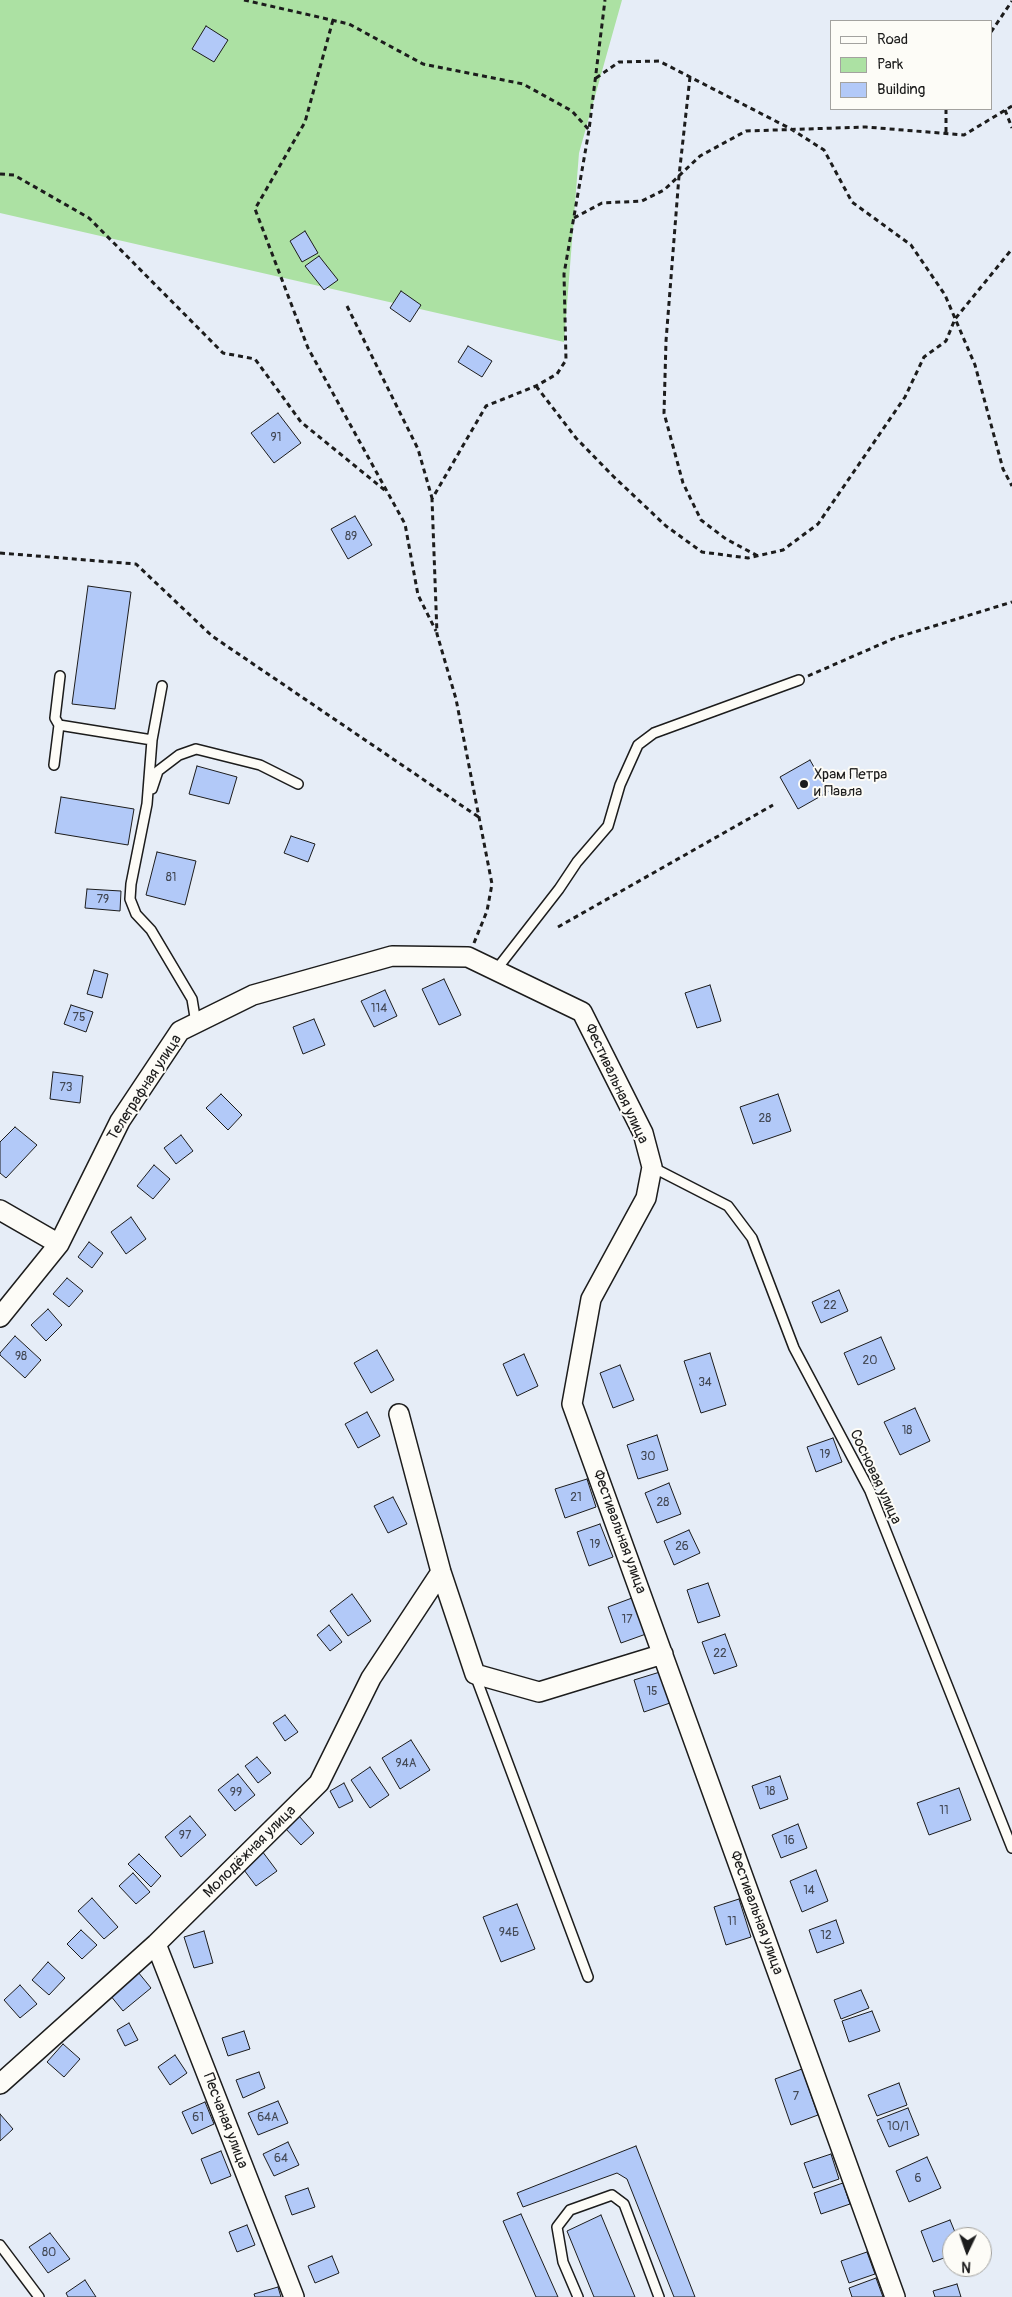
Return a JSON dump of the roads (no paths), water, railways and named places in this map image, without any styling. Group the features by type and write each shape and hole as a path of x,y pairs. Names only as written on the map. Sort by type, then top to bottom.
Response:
{"street":[{"name":"Фестивальная улица","path":"343,970 392,956 468,957 582,1012 643,1133 652,1167 646,1198 590,1299 572,1404 895,2297"},
{"name":"Телеграфная улица","path":"0,1317 59,1244 120,1121 180,1031 253,995 343,970"},
{"path":"0,1210 59,1244"},
{"path":"399,1414 441,1572 475,1674 538,1692 663,1654"},
{"name":"Молодёжная улица","path":"0,2084 156,1944 319,1783 371,1678 441,1572"},
{"name":"Песчаная улица","path":"156,1944 294,2297"}],"lane":[{"path":"54,765 59,724 55,718 60,676"},
{"path":"496,970 543,910 577,862 608,826 620,785 638,745 654,733 799,680"},
{"path":"162,686 152,740 147,804 131,884 130,899 136,914 151,930 192,999 196,1023"},
{"path":"59,724 152,740"},
{"path":"147,804 158,771 179,755 196,749 260,765 298,784"},
{"name":"Сосновая улица","path":"652,1167 728,1206 752,1238 794,1348 870,1491 1012,1848"},
{"path":"475,1674 588,1977"},
{"path":"578,2297 563,2262 557,2227 570,2210 612,2195 624,2204 659,2297"},
{"path":"0,2246 40,2297"}],"place":[{"name":"Храм Петра и Павла","path":"804,784"}]}
